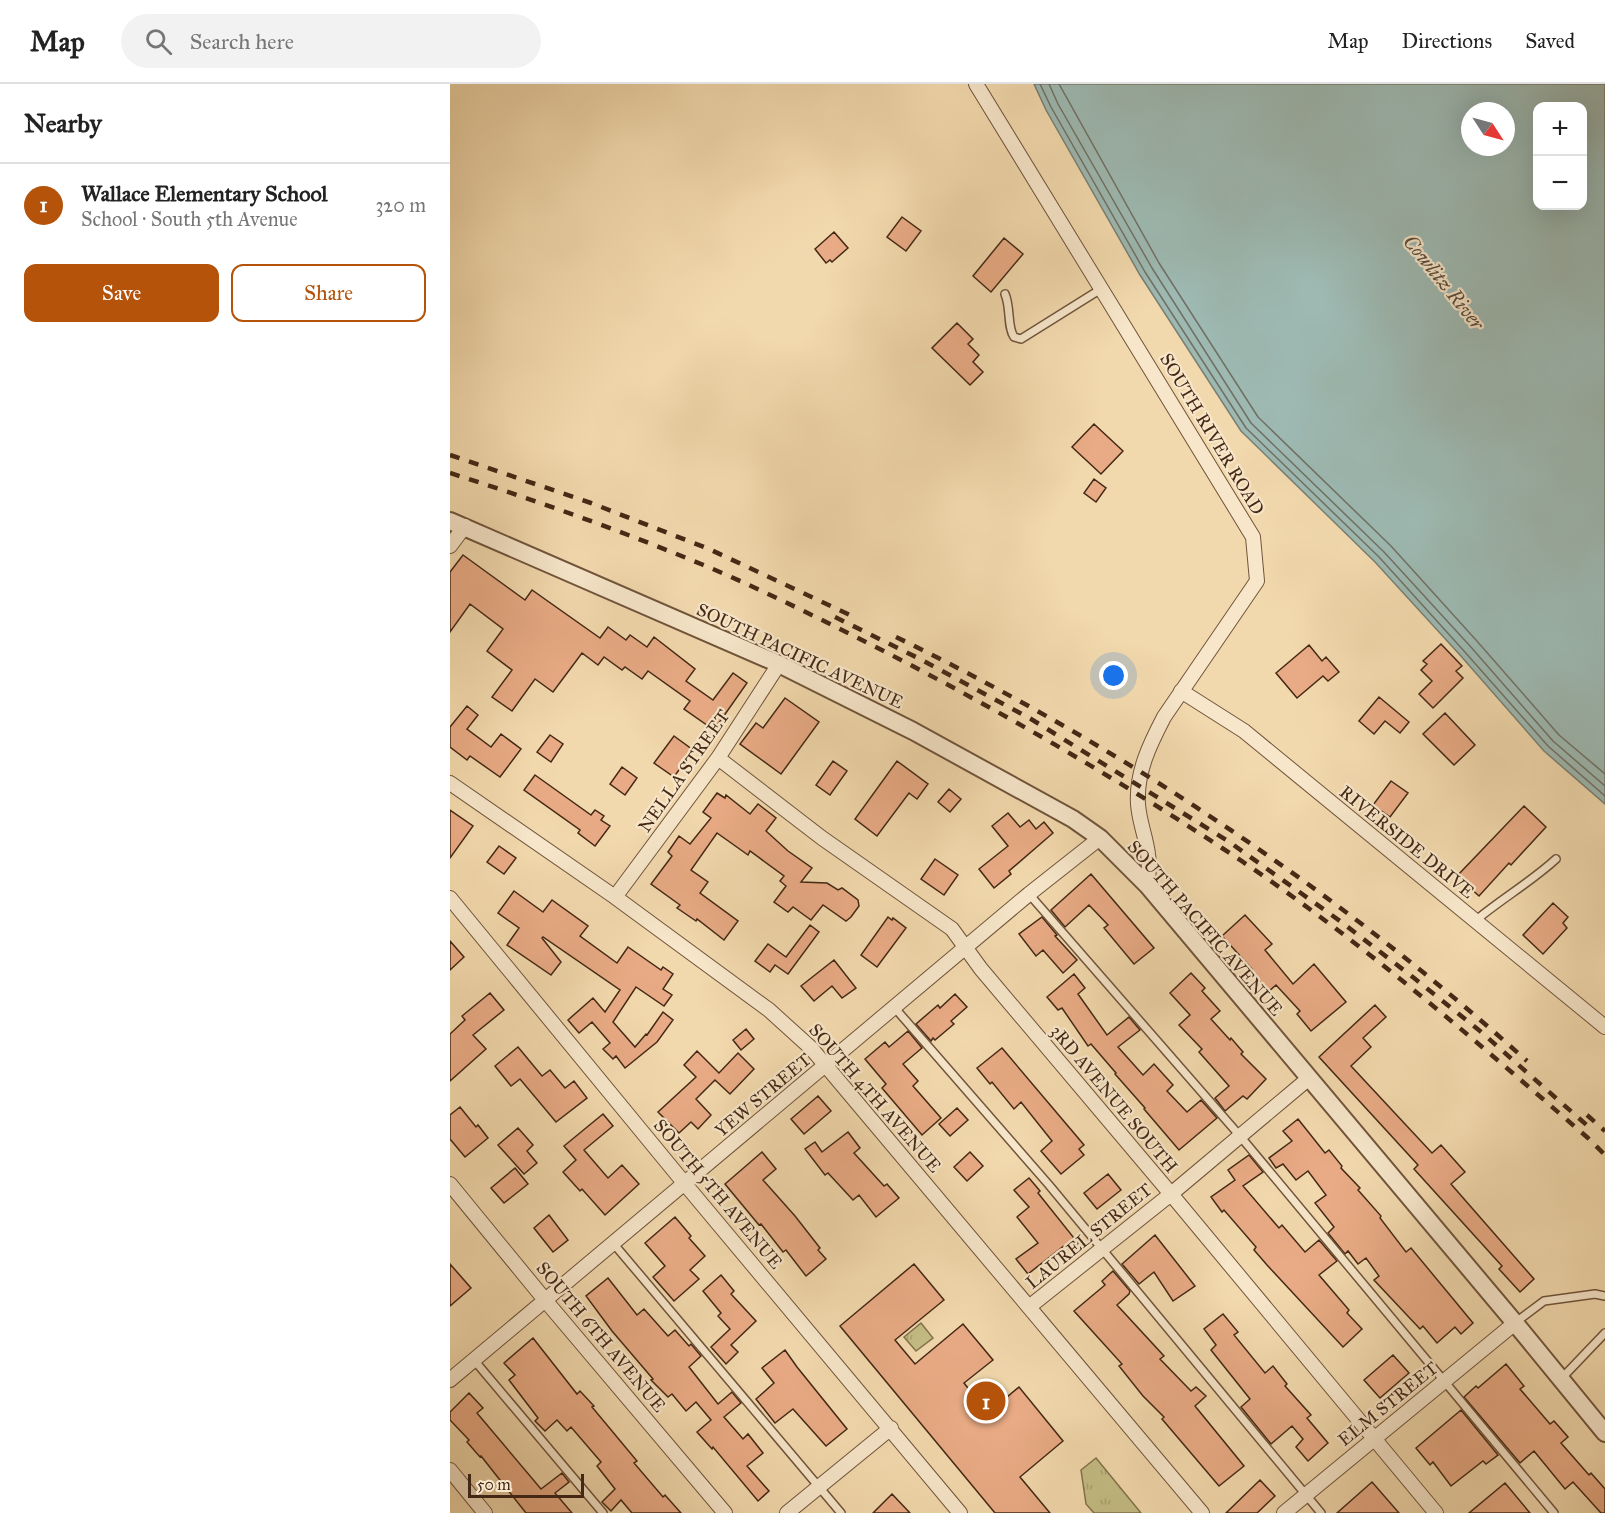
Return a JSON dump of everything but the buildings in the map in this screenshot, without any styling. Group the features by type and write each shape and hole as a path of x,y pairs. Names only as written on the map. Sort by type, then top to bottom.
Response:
{"street":[{"name":"SOUTH RIVER ROAD","path":"976,84 1253,537 1257,581 1181,691 1152,740 1144,762 1138,785 1138,807 1149,855 1148,886"},
{"path":"450,546 457,523"},
{"name":"SOUTH PACIFIC AVENUE","path":"457,523 779,664 914,731 1073,819 1100,838 1148,886 1605,1433"},
{"name":"NELLA STREET","path":"615,897 718,758 779,664"},
{"name":"RIVERSIDE DRIVE","path":"1181,691 1244,731 1605,1028"},
{"name":"3RD AVENUE SOUTH","path":"718,758 822,838 952,929 981,969 1436,1513"},
{"name":"SOUTH 4TH AVENUE","path":"450,783 615,897 769,1010 811,1048 1202,1513"},
{"name":"YEW STREET","path":"450,1380 1029,894 1100,838"},
{"name":"SOUTH 5TH AVENUE","path":"450,898 960,1513"},
{"name":"LAUREL STREET","path":"1029,1306 1171,1194 1308,1079"},
{"name":"SOUTH 6TH AVENUE","path":"450,1184 725,1513"},
{"name":"ELM STREET","path":"1284,1513 1515,1323"},
{"path":"787,1513 891,1428"},
{"path":"450,1470 485,1513"}],"lane":[{"path":"1005,294 1010,304 1011,332 1014,337 1021,339 1101,289"},
{"path":"1475,921 1556,859"},
{"path":"1029,894 1240,1136 1554,1513"},
{"path":"894,1007 1102,1249 1321,1513"},
{"path":"614,1243 841,1513"},
{"path":"1515,1323 1544,1301 1595,1294 1605,1296"},
{"path":"1561,1379 1605,1333"},
{"path":"474,1360 603,1513"}],"green space":[{"path":"921,1323 933,1338 916,1351 904,1337"},
{"path":"1096,1458 1141,1513 1094,1513 1086,1504 1081,1470"}],"water":[{"name":"Cowlitz River","path":"1034,84 1605,84 1605,804 1544,751 1375,562 1241,431 1140,275 1046,110"}],"railway":[{"path":"450,455 591,503 709,549 850,615"},
{"path":"450,473 608,527 741,581 905,662 1088,764 1222,848 1364,950 1455,1024 1605,1155"},
{"path":"835,617 922,660 1031,719 1228,841 1340,921 1414,978 1480,1031 1590,1128"},
{"path":"896,637 1064,726 1146,775 1226,827 1381,939 1527,1061"},
{"path":"1587,1115 1605,1131"}],"place":[{"name":"Wallace Elementary School","path":"986,1401"}]}
